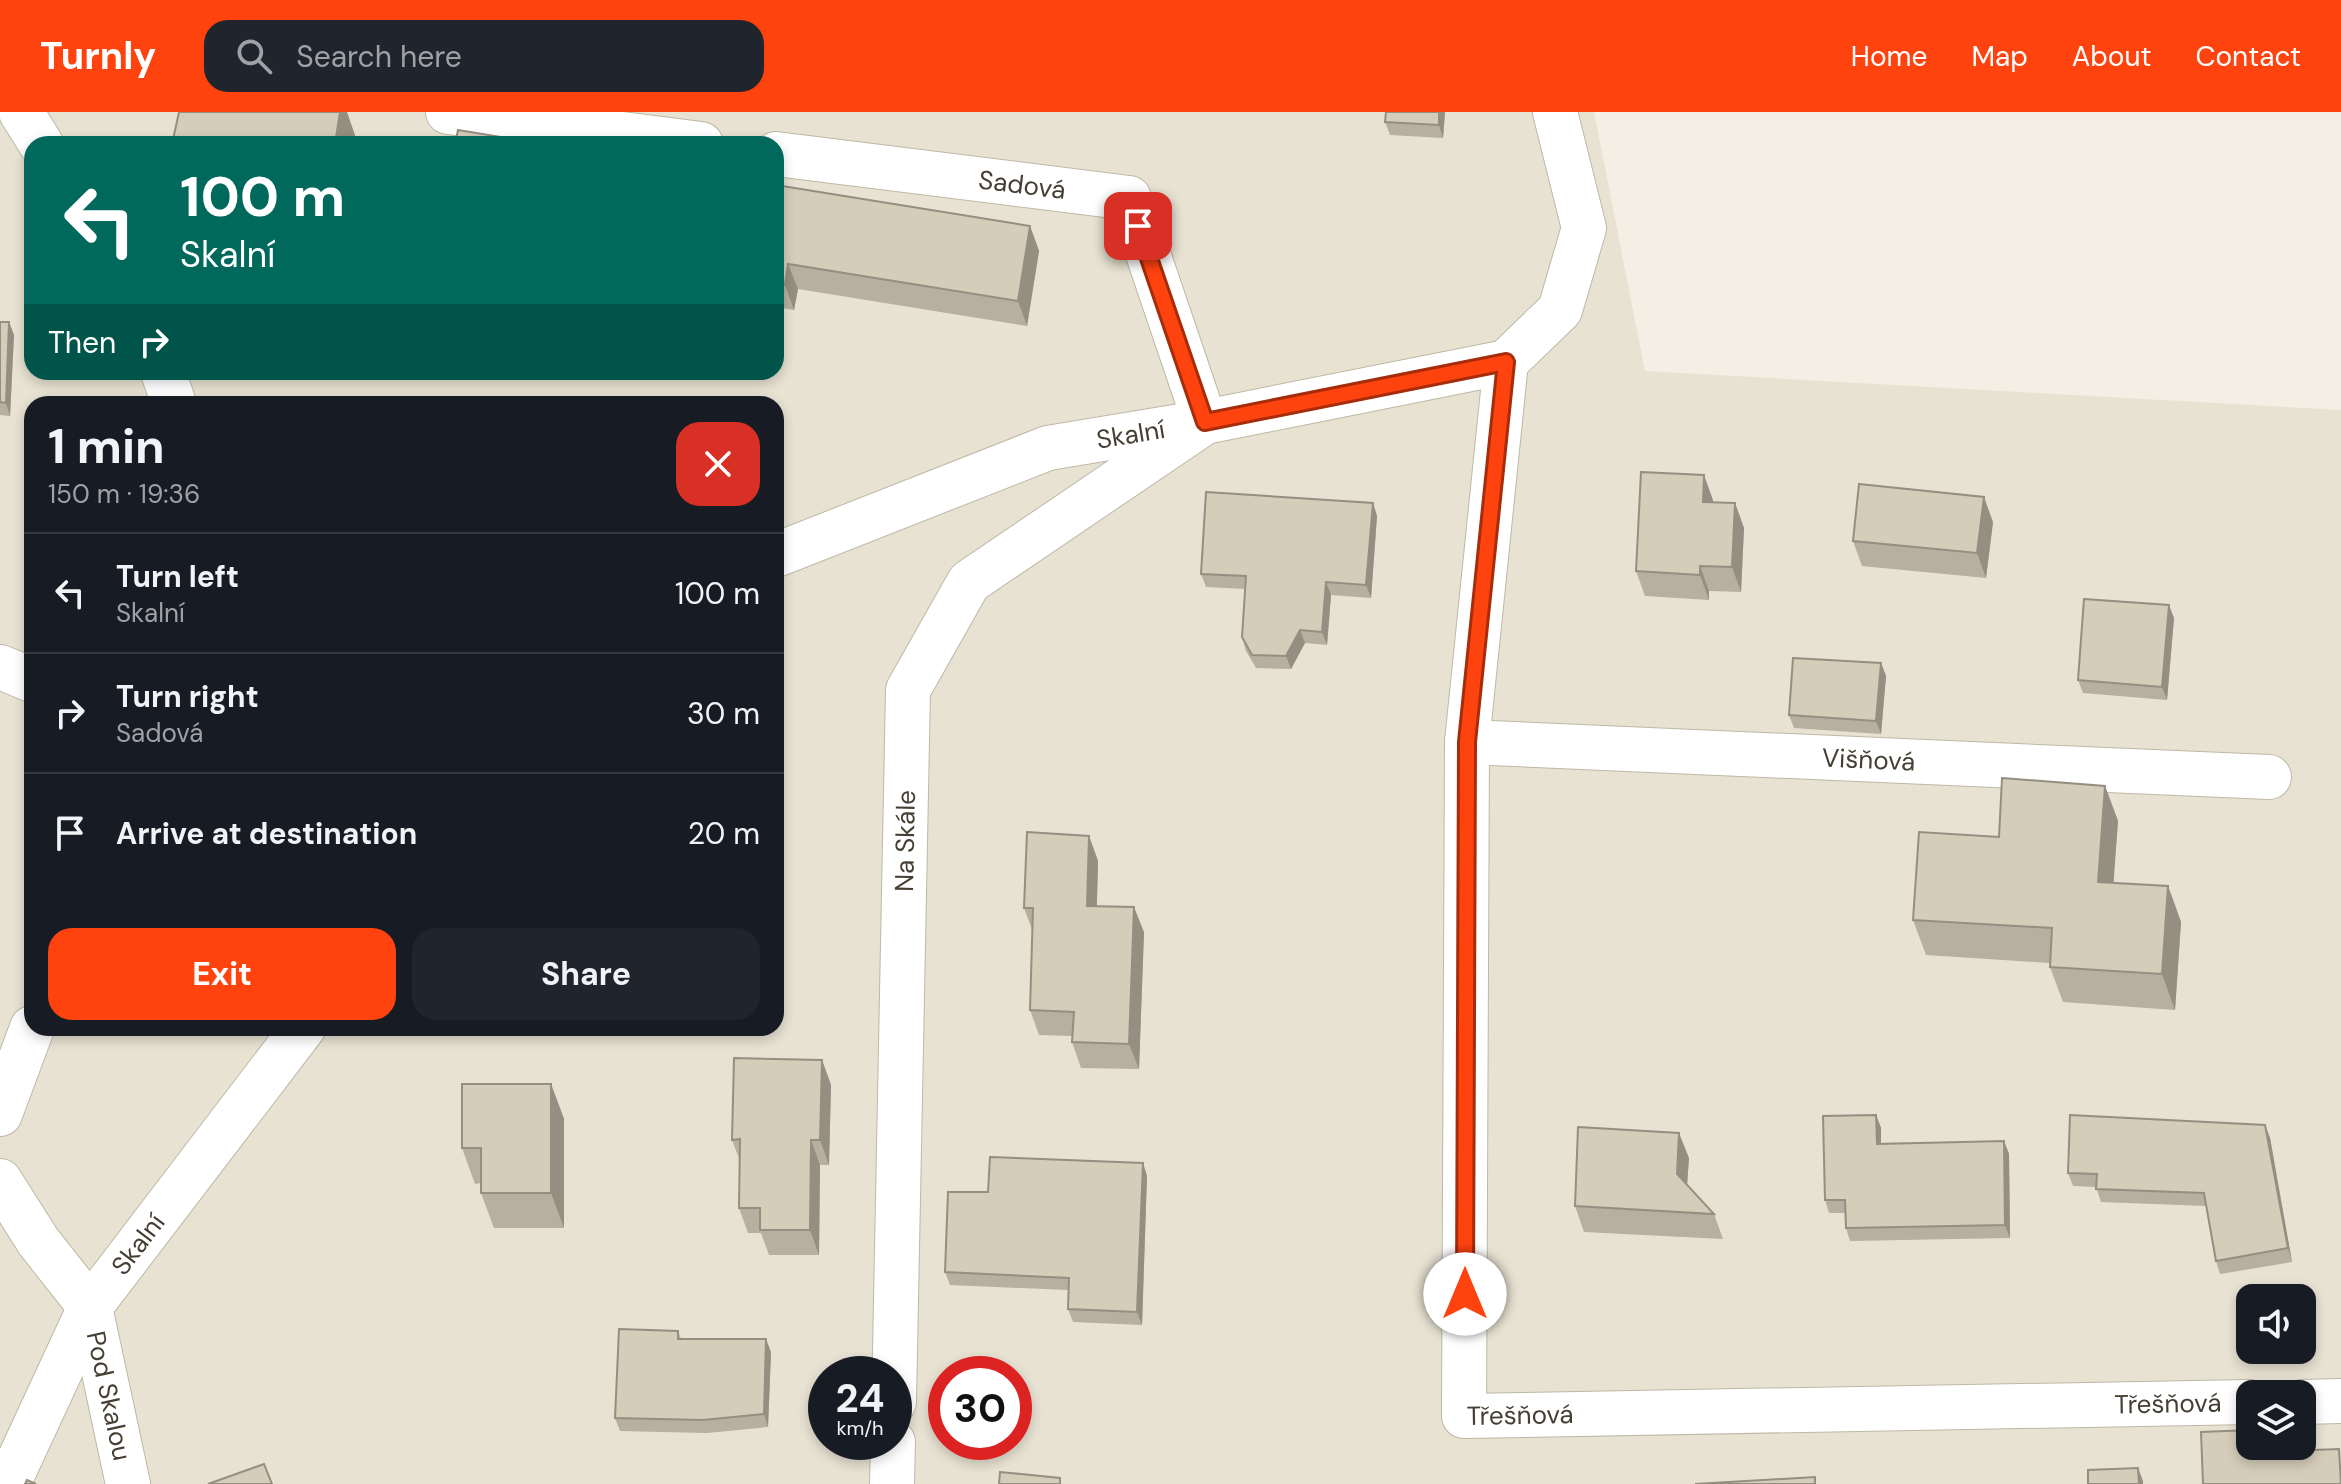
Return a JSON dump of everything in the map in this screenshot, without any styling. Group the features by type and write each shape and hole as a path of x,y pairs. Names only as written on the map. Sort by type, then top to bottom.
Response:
{"street":[{"path":"21,112 36,136"},
{"path":"448,112 638,136"},
{"path":"1506,362 1560,310 1584,228 1555,112"},
{"name":"Sadová","path":"784,155 1129,198 1205,422"},
{"name":"Skalní","path":"784,552 1048,448 1205,422 1506,362"},
{"name":"Třešňová","path":"1506,362 1467,742 1464,1416 2236,1402"},
{"name":"Na Skále","path":"895,1356 908,690 969,582 1205,422"},
{"path":"0,667 24,677"},
{"name":"Višňová","path":"1467,742 2269,777"},
{"path":"0,1114 29,1036"},
{"name":"Skalní","path":"8,1484 90,1307 297,1036"},
{"path":"0,1181 38,1241 90,1307"},
{"name":"Pod Skalou","path":"90,1307 128,1484"},
{"path":"2316,1402 2341,1401"},
{"path":"892,1484 893,1460"}],"shaded area":[{"path":"0,112 1594,112 1645,371 2341,410 2341,1484 0,1484"}],"building":[{"path":"179,112 340,112 336,136 174,136"},
{"path":"1386,112 1439,112 1439,125 1385,122"},
{"path":"458,130 494,136 457,136"},
{"path":"784,186 1030,226 1018,301 788,264 785,285"},
{"path":"0,322 9,322 6,403 0,402"},
{"path":"1641,472 1704,475 1703,502 1735,503 1732,567 1700,566 1700,575 1636,571"},
{"path":"1859,484 1984,497 1977,553 1853,541"},
{"path":"1206,492 1373,503 1366,585 1326,582 1322,632 1300,630 1286,656 1252,655 1242,637 1246,576 1201,574"},
{"path":"2084,599 2169,605 2162,687 2078,680"},
{"path":"1793,658 1881,663 1876,721 1789,715"},
{"path":"2002,778 2105,786 2098,882 2168,886 2162,974 2050,967 2052,928 1913,920 1919,832 1999,837"},
{"path":"1027,832 1089,836 1087,906 1134,907 1129,1044 1072,1042 1074,1012 1030,1010 1033,908 1024,908"},
{"path":"734,1058 822,1060 820,1140 811,1140 810,1230 760,1230 760,1208 739,1208 740,1139 732,1140"},
{"path":"462,1084 551,1084 551,1193 481,1193 481,1148 462,1148"},
{"path":"1876,1115 1877,1144 2004,1141 2005,1225 1846,1228 1845,1200 1825,1200 1823,1116"},
{"path":"2070,1115 2265,1125 2288,1248 2216,1261 2204,1193 2096,1189 2097,1174 2068,1173"},
{"path":"1578,1127 1679,1133 1677,1174 1714,1214 1575,1206"},
{"path":"990,1157 1143,1163 1137,1312 1068,1309 1069,1278 945,1272 948,1192 988,1192"},
{"path":"619,1329 678,1331 678,1339 766,1339 764,1414 703,1420 615,1418"},
{"path":"2236,1431 2236,1460 2316,1460 2316,1450 2339,1449 2341,1484 2203,1484 2201,1432"},
{"path":"264,1464 272,1484 208,1484"},
{"path":"2138,1468 2139,1484 2088,1484 2088,1470"},
{"path":"1000,1472 1060,1478 1060,1484 999,1484"},
{"path":"1815,1477 1815,1484 1695,1484"}],"route":[{"path":"1138,226 1205,422 1506,362 1467,742 1465,1294"}]}
